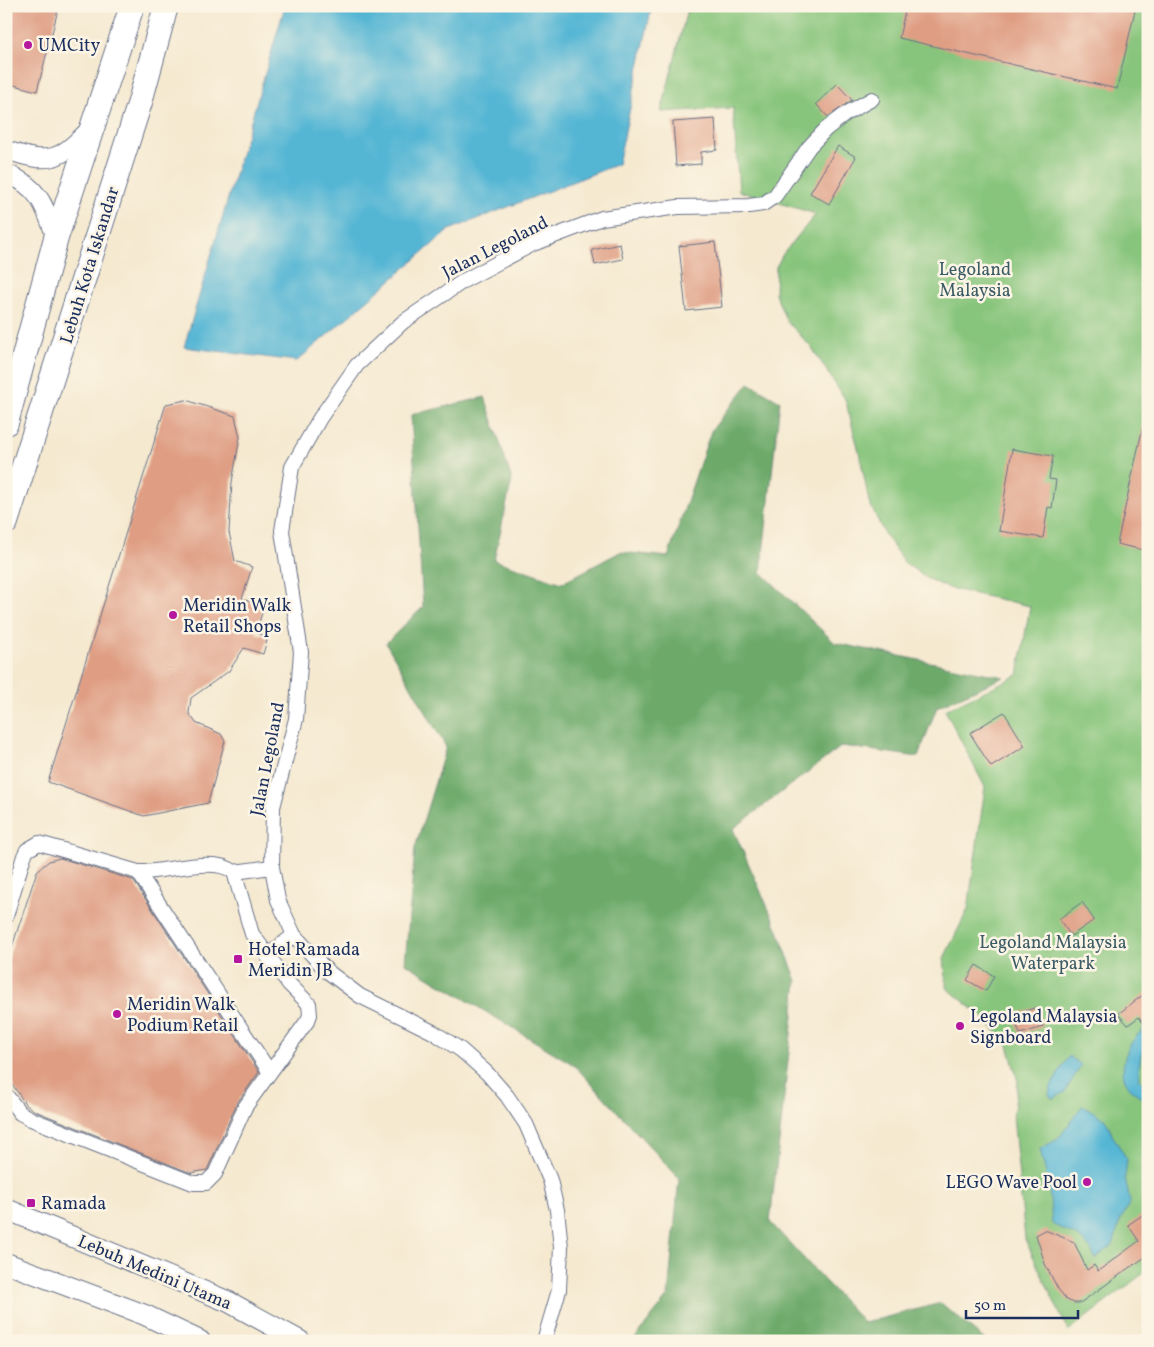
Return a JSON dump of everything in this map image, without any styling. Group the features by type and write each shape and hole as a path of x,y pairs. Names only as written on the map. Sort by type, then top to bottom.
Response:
{"highway":[{"name":"Lebuh Kota Iskandar","path":"6,423 56,238 132,6"},
{"name":"Lebuh Kota Iskandar","path":"6,522 140,102 166,6"}],"main road":[{"name":"Lebuh Medini Utama","path":"6,1209 229,1302 300,1341"},
{"path":"6,1263 145,1315 200,1341"}],"street":[{"name":"Jalan Legoland","path":"544,1341 559,1290 560,1238 558,1210 550,1180 526,1124 507,1096 487,1073 461,1050 433,1032 360,996 327,971 294,936 278,900 272,867 273,807 296,719 301,652 282,531 292,467 320,418 357,365 403,322 465,280 533,244 602,218 678,207 764,204 775,196 809,147 826,129 847,113 872,99"},
{"path":"6,150 35,160 49,158 64,152 94,125"},
{"path":"6,173 22,179 35,190 45,208 56,238"},
{"path":"6,916 24,856 32,845 46,844 138,872 213,864 222,865 234,872 272,867"},
{"path":"138,872 269,1071"},
{"path":"6,1096 20,1113 31,1119 199,1184 206,1183 214,1174 245,1107 269,1071 308,1020 310,1009 305,999 289,984 252,934 234,872"},
{"path":"267,956 294,936"}],"green space":[{"name":"Legoland Malaysia","path":"688,6 1148,6 1148,1270 1068,1331 1025,1239 1013,1116 1018,1082 1008,1045 983,1017 947,988 944,958 968,909 985,787 945,710 1018,675 1030,606 948,588 926,578 904,562 885,535 869,502 859,451 845,399 812,348 786,320 775,293 776,267 783,254 816,214 739,191 733,108 661,112"},
{"path":"749,383 780,401 761,572 835,643 1004,677 937,707 918,757 842,746 733,829 777,928 797,981 770,1222 864,1323 941,1303 986,1341 633,1341 668,1296 679,1178 574,1065 405,963 415,848 446,747 386,643 423,607 411,415 485,397 512,480 494,560 562,583 620,552 668,557 711,431"}],"water":[{"path":"285,6 652,6 618,164 449,230 297,361 184,347"},
{"path":"1148,1027 1148,1046 1141,1055 1139,1067 1140,1080 1148,1089 1148,1102 1128,1085 1123,1070 1128,1048 1137,1036"},
{"path":"1069,1056 1081,1065 1065,1092 1053,1099 1049,1095 1050,1088"},
{"name":"LEGO Wave Pool","path":"1083,1105 1104,1119 1127,1159 1125,1178 1130,1202 1120,1221 1113,1245 1095,1259 1083,1241 1052,1224 1049,1186 1040,1149 1058,1139"}],"building":[{"name":"UMCity","path":"6,6 59,6 37,91 6,83"},
{"path":"906,6 1136,6 1117,89 899,38"},
{"path":"837,84 852,100 828,117 816,104"},
{"path":"715,119 717,150 701,152 701,164 676,166 673,122"},
{"path":"838,146 856,157 829,204 810,193"},
{"path":"715,242 722,307 686,311 679,246"},
{"path":"620,244 623,259 595,265 592,250"},
{"name":"Meridin Walk Retail Shops","path":"186,400 235,416 240,437 232,482 229,532 235,561 252,567 242,599 264,606 256,633 268,637 263,654 244,648 229,671 191,698 189,713 196,723 221,734 225,741 208,803 144,816 48,782 166,404"},
{"path":"1143,426 1148,426 1148,551 1117,544"},
{"path":"1012,449 1053,456 1049,479 1056,480 1052,508 1048,507 1043,538 999,531"},
{"path":"1004,712 1025,746 991,767 970,733"},
{"name":"Meridin Walk Podium Retail","path":"60,858 133,880 259,1072 237,1103 207,1170 191,1173 35,1111 26,1105 6,1075 6,965 37,871 49,861"},
{"path":"1082,902 1094,920 1071,936 1059,919"},
{"path":"976,965 994,976 986,991 967,980"},
{"path":"1148,991 1148,1030 1139,1017 1128,1025 1118,1014"},
{"path":"1037,1007 1043,1027 1020,1034 1013,1015"},
{"path":"1148,1211 1148,1255 1080,1303 1067,1300 1058,1289 1045,1264 1036,1235 1045,1230 1074,1242 1087,1270 1094,1265 1098,1271 1139,1241 1128,1225"}],"place":[{"name":"UMCity","path":"28,45"},
{"name":"Meridin Walk Retail Shops","path":"173,615"},
{"name":"Hotel Ramada Meridin JB","path":"238,959"},
{"name":"Meridin Walk Podium Retail","path":"117,1014"},
{"name":"Legoland Malaysia Signboard","path":"960,1026"},
{"name":"LEGO Wave Pool","path":"1087,1182"},
{"name":"Ramada","path":"31,1203"}],"park label":[{"name":"Legoland Malaysia Waterpark","path":"1053,952"}]}
